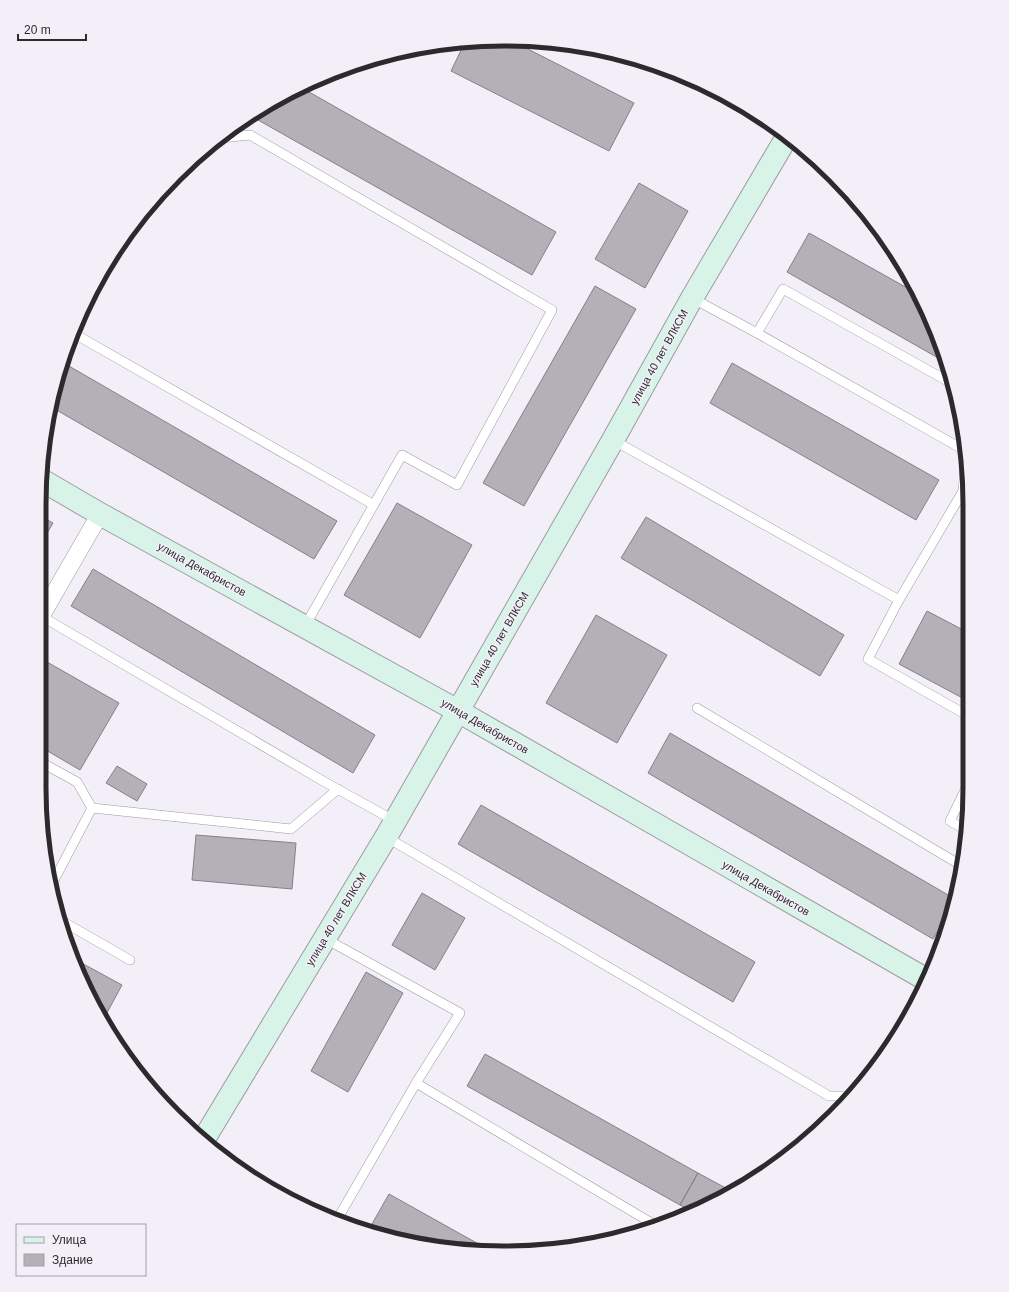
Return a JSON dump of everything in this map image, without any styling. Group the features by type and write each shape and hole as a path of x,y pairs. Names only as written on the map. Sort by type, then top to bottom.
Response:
{"main road":[{"name":"улица 40 лет ВЛКСМ","path":"206,1135 390,829 613,440 692,298 784,141"},
{"name":"улица Декабристов","path":"47,483 100,514 458,711 922,977"}],"street":[{"path":"46,607 100,514"}],"lane":[{"path":"231,137 250,135 552,310 457,485 402,455 305,626"},
{"path":"757,333 784,289 945,380"},
{"path":"692,298 959,447"},
{"path":"78,336 374,505"},
{"path":"613,440 899,600"},
{"path":"963,492 899,600 868,659 963,713"},
{"path":"46,620 338,789 390,829 829,1096 844,1096"},
{"path":"697,708 956,863"},
{"path":"46,765 77,782 92,808"},
{"path":"92,808 291,829 338,789"},
{"path":"961,827 950,821 963,795"},
{"path":"55,878 92,808"},
{"path":"67,924 130,960"},
{"path":"324,938 460,1012 416,1083 340,1215"},
{"path":"416,1083 651,1222"}],"building":[{"path":"523,47 634,103 609,151 451,71 462,48"},
{"path":"307,91 556,232 532,275 256,119 275,107"},
{"path":"639,183 688,211 645,288 595,259"},
{"path":"809,233 909,289 928,329 939,359 787,272"},
{"path":"595,286 636,309 524,506 483,483"},
{"path":"732,363 939,480 916,520 710,403"},
{"path":"68,365 337,521 314,559 56,410"},
{"path":"397,503 472,545 420,638 344,595"},
{"path":"646,517 844,635 820,676 621,558"},
{"path":"46,519 53,523 46,535"},
{"path":"93,569 375,735 353,773 71,606"},
{"path":"927,611 963,630 963,698 899,664"},
{"path":"596,615 667,655 617,743 546,703"},
{"path":"47,662 119,703 80,770 46,750"},
{"path":"670,733 949,896 942,923 933,939 648,773"},
{"path":"117,766 147,784 137,801 106,783"},
{"path":"481,805 755,962 733,1002 458,844"},
{"path":"196,835 296,843 292,889 192,880"},
{"path":"422,893 465,918 435,970 392,945"},
{"path":"81,963 122,985 106,1015"},
{"path":"366,972 403,993 348,1092 311,1071"},
{"path":"485,1054 698,1173 680,1205 467,1086"},
{"path":"698,1173 727,1189 686,1208 680,1205"},
{"path":"389,1194 481,1245 445,1242 415,1237 371,1226"}]}
